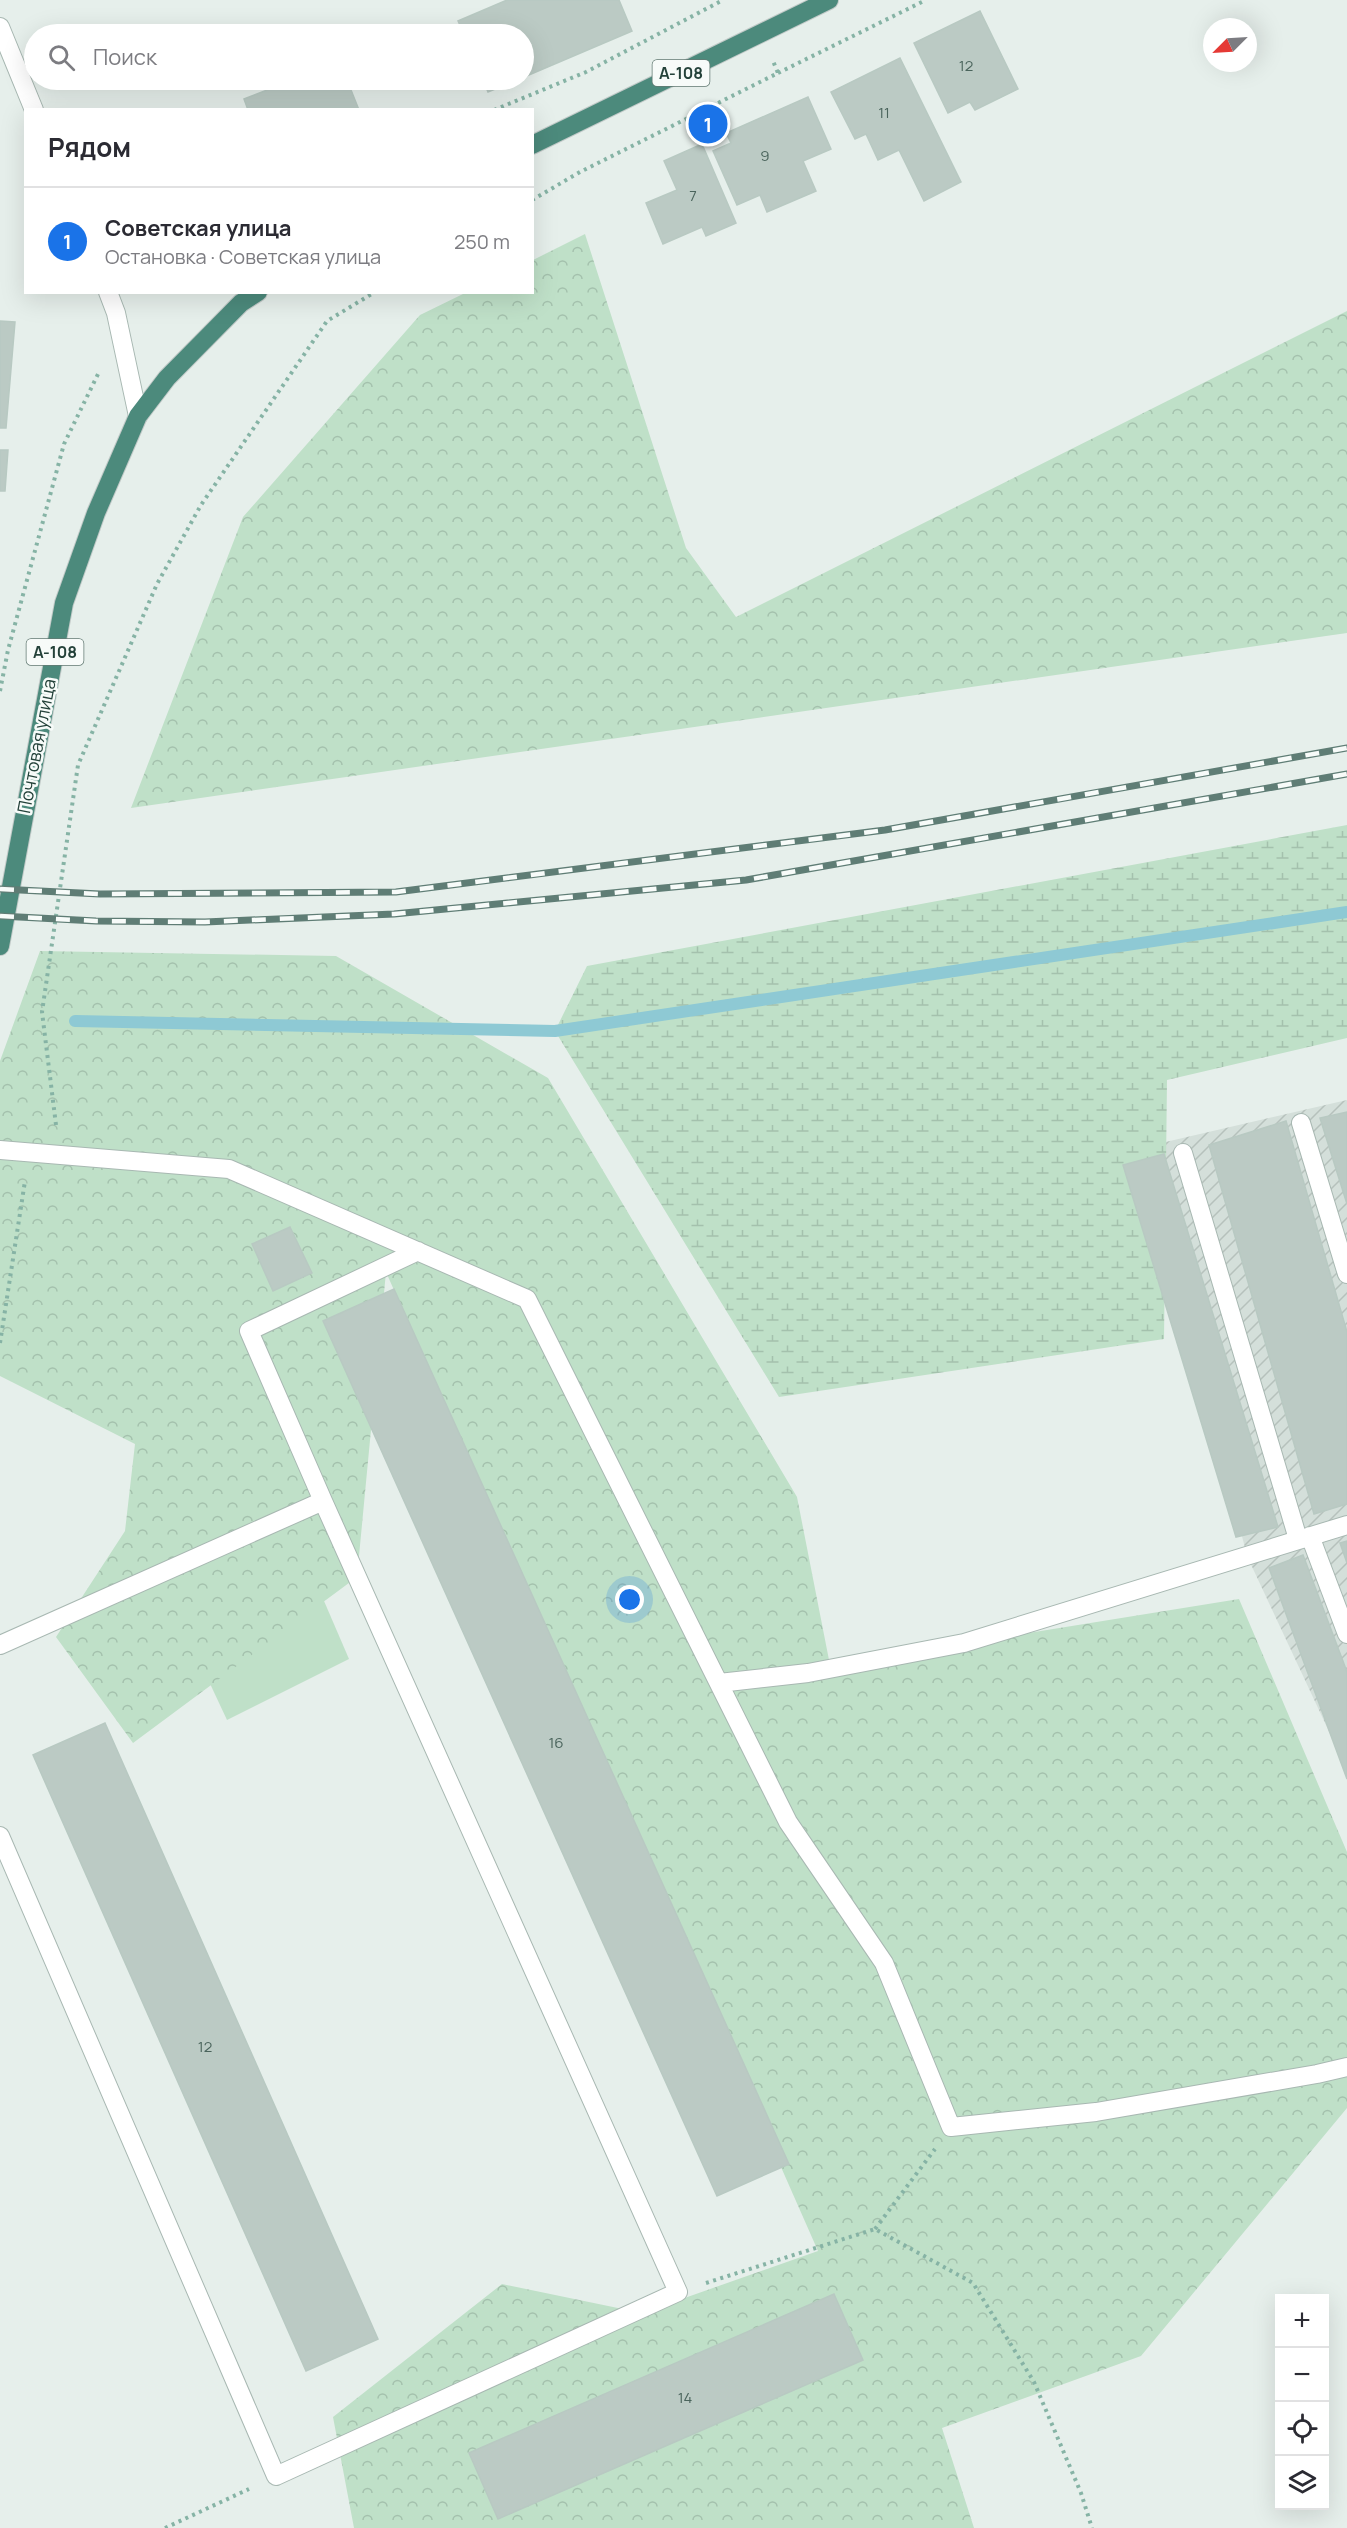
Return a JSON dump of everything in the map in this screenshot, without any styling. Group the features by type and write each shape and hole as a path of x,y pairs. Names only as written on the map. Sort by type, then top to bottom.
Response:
{"highway":[{"name":"А-108","path":"534,145 829,0"},
{"name":"Почтовая улица","path":"0,946 64,603 96,513 138,416 167,378 241,303 255,294"}],"street":[{"path":"0,27 24,86"},
{"path":"26,90 33,108"},
{"path":"109,294 116,313 138,416"},
{"path":"1301,1123 1347,1274"},
{"path":"0,1150 229,1169 527,1299 788,1822 884,1963 951,2127 1106,2110 1347,2067"},
{"path":"1183,1153 1304,1537 1347,1634"},
{"path":"0,1836 276,2476 678,2292 323,1502 249,1331 418,1251"},
{"path":"0,1645 323,1502"},
{"path":"719,1683 808,1673 964,1643 1347,1525"}],"path":[{"path":"499,108 586,72 723,0"},
{"path":"534,199 580,172 926,0"},
{"path":"760,34 778,73"},
{"path":"0,1343 25,1179 60,1154 42,1012 78,765 157,584 201,506 327,321 372,294"},
{"path":"0,691 8,650 64,444 99,370"},
{"path":"678,2292 875,2229 951,2127"},
{"path":"875,2229 973,2283 1034,2382 1081,2493 1092,2528"},
{"path":"165,2528 276,2476"}],"shaded area":[{"path":"1347,1100 1347,1770 1247,1556 1144,1147"}],"green space":[{"path":"585,234 686,548 736,617 1347,311 1347,633 131,808 243,517 420,315 463,294 534,294 534,260"},
{"path":"1347,825 1347,1038 1167,1080 1164,1339 779,1397 555,1031 587,966"},
{"path":"40,951 336,956 548,1078 797,1497 830,1665 1239,1599 1347,1852 1347,2108 1141,2356 942,2428 974,2528 354,2528 333,2417 502,2284 642,2313 818,2251 386,1272 357,1577 133,1743 56,1637 125,1531 135,1444 0,1376 0,1061"},
{"path":"321,1594 349,1659 227,1720 198,1658"}],"building":[{"path":"507,0 619,0 632,31 534,73 534,24 459,24 458,21"},
{"path":"980,11 1018,89 975,110 970,102 948,113 914,43"},
{"path":"900,58 961,182 924,201 899,150 878,160 866,134 855,139 831,92"},
{"path":"267,90 351,90 358,108 247,108 244,99"},
{"path":"808,97 831,149 803,161 816,191 767,212 760,195 737,205 713,151 731,143 726,133"},
{"path":"702,144 736,223 706,236 702,227 663,244 646,203 677,190 664,161"},
{"path":"0,321 15,322 6,428 0,428"},
{"path":"0,450 8,450 5,491 0,491"},
{"path":"1347,1112 1347,1204 1320,1118"},
{"path":"1286,1121 1347,1332 1347,1504 1314,1514 1209,1145"},
{"path":"1164,1154 1278,1527 1236,1537 1123,1165"},
{"path":"290,1227 312,1273 273,1291 252,1244"},
{"path":"394,1289 789,2164 717,2196 323,1321"},
{"path":"1347,1541 1347,1563 1340,1543"},
{"path":"1303,1555 1347,1672 1347,1779 1269,1568"},
{"path":"105,1723 378,2339 306,2371 33,1755"},
{"path":"834,2294 863,2360 498,2519 469,2453"}],"waterway":[{"path":"75,1021 555,1031 1347,912"}],"railway":[{"path":"0,889 100,894 396,892 885,830 1347,748"},
{"path":"0,916 96,921 205,922 394,914 746,880 1347,774"}],"place":[{"name":"Советская улица","path":"708,124"}]}
